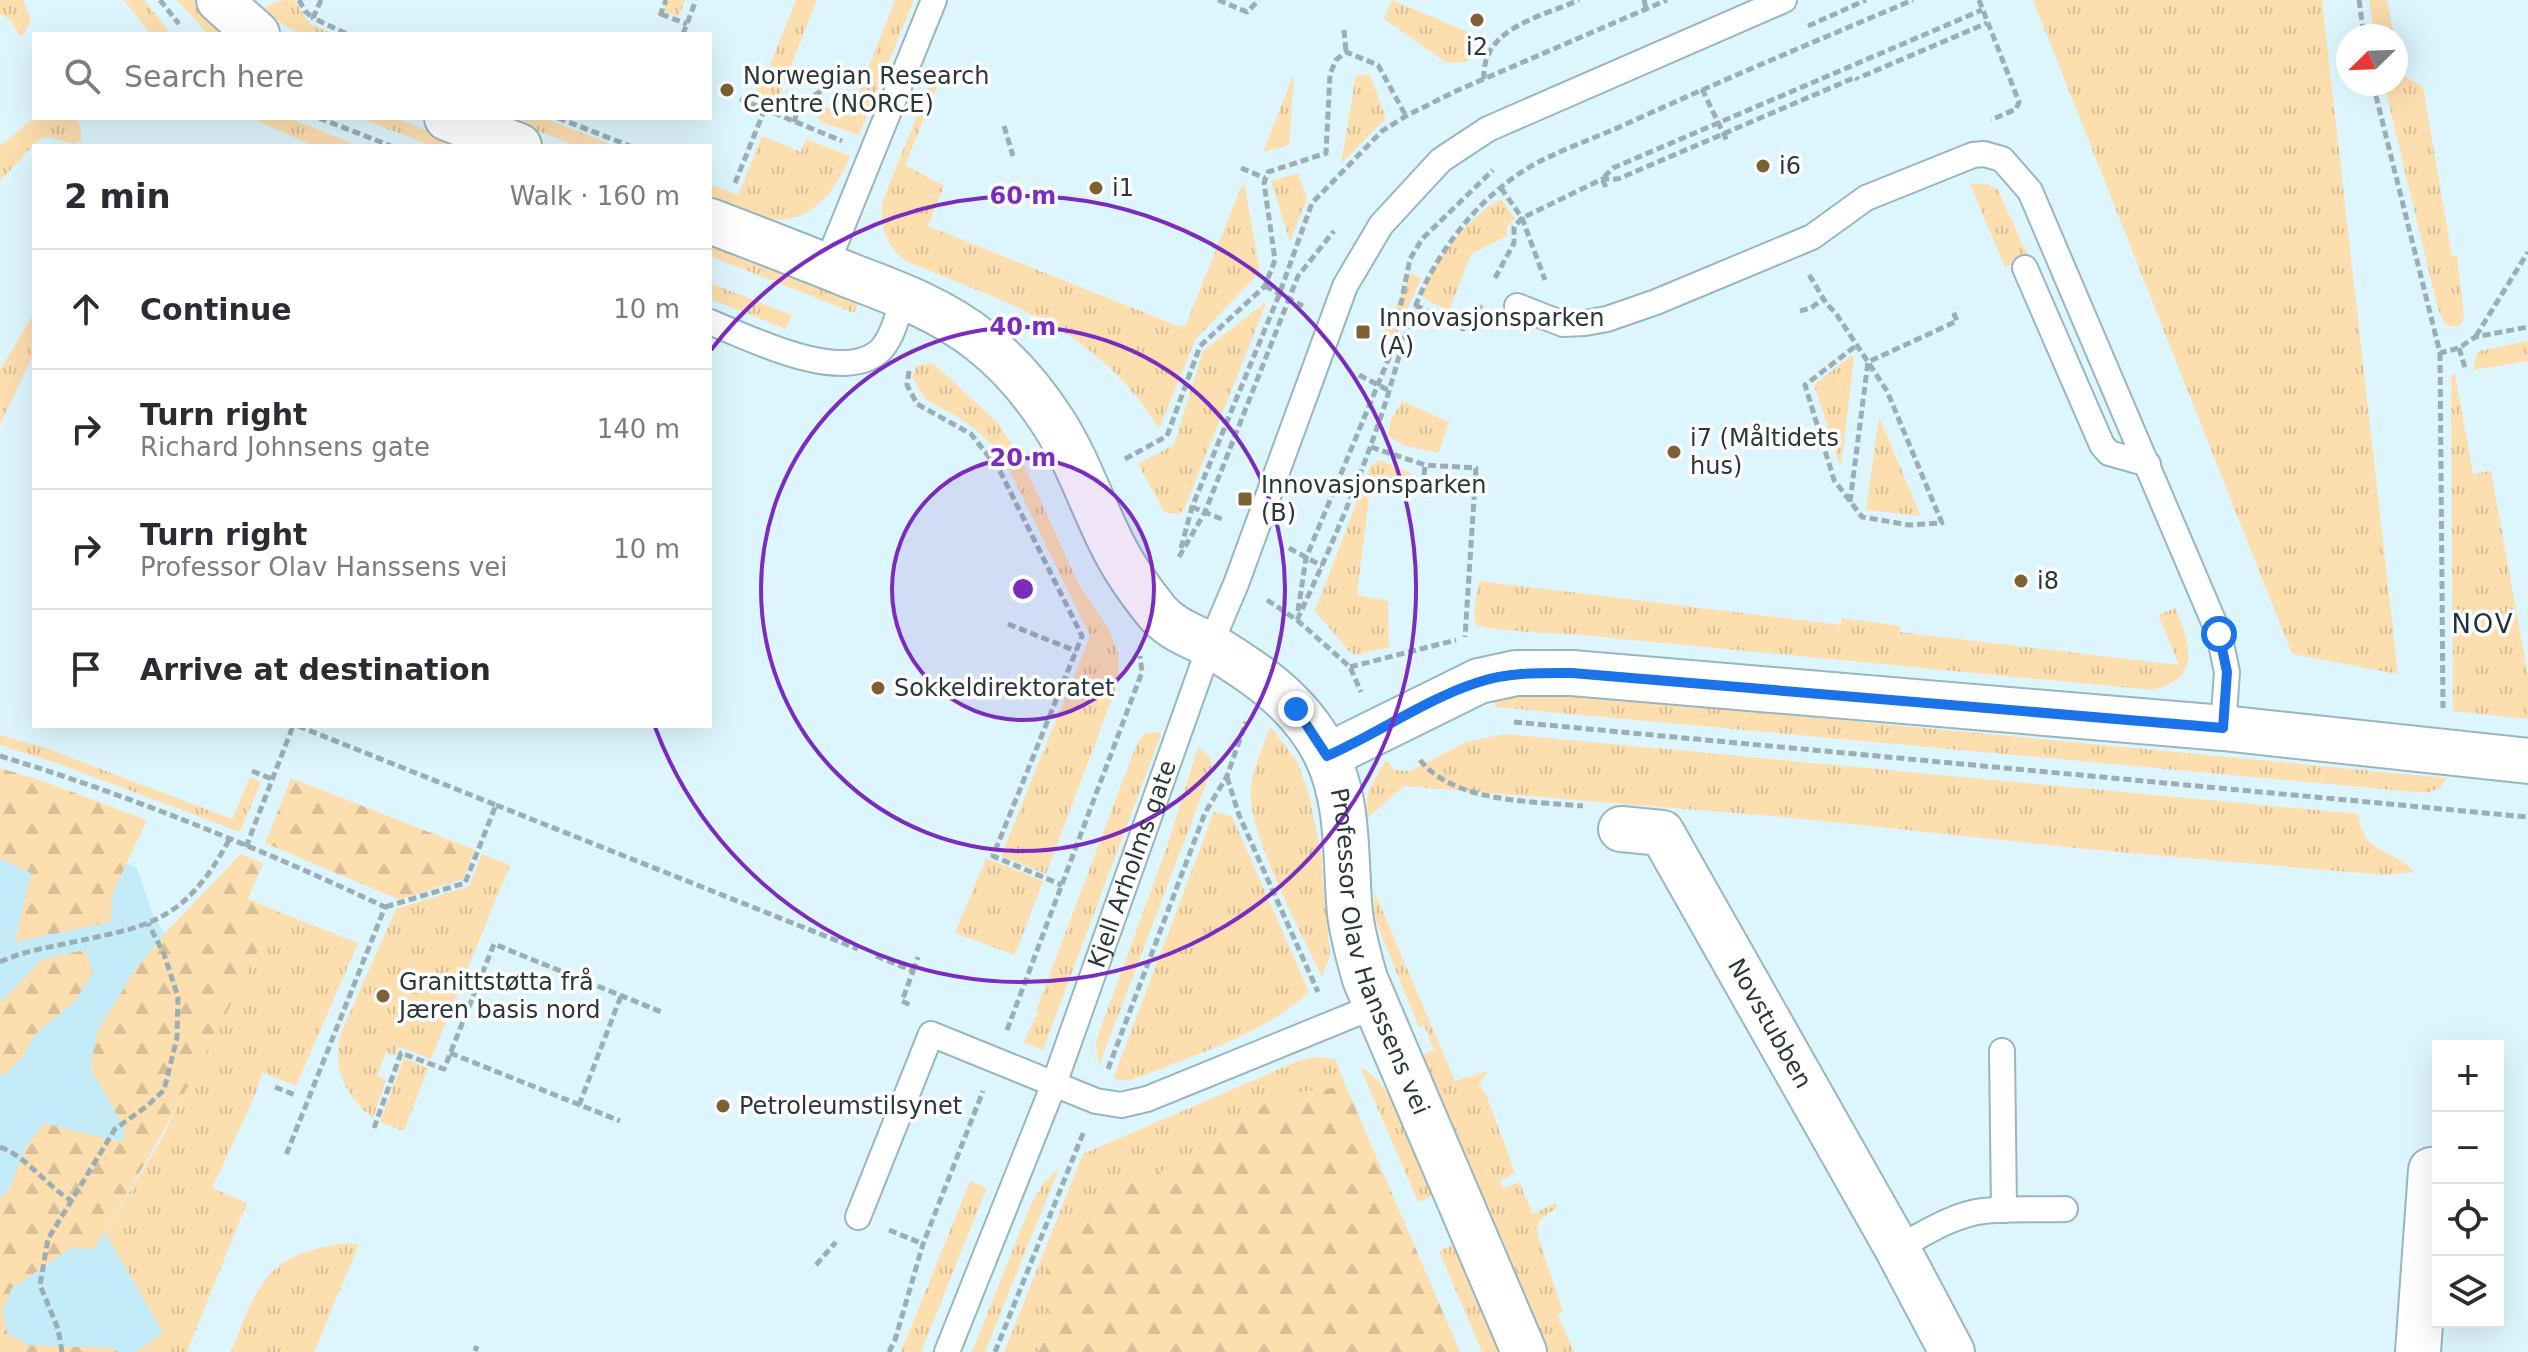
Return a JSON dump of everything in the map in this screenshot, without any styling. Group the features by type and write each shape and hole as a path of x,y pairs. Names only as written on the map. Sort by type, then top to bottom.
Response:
{"street":[{"path":"219,0 255,32"},
{"path":"452,120 514,144"},
{"name":"Professor Olav Hanssens vei","path":"716,201 826,266 938,313 980,340 1025,382 1060,434 1112,544 1159,614 1188,636 1210,645 1264,679 1296,709 1327,756 1342,800 1350,916 1375,1006 1524,1352"},
{"path":"1327,756 1479,681 1516,673 1588,674 2223,728 2528,761"},
{"name":"Novstubben","path":"1607,818 1662,833 1897,1248 1952,1352"},
{"path":"2418,1352 2431,1170"}],"lane":[{"path":"826,266 934,0"},
{"name":"Kjell Arholms gate","path":"947,1352 1054,1084 1210,645 1236,584 1345,286 1381,225 1441,160 1488,129 1784,0"},
{"path":"1517,306 1563,324 1607,319 1656,302 1812,237 1866,198 1962,158 1993,155 2010,166 2030,191 2223,647 2227,672 2223,728"},
{"path":"2025,268 2102,445 2109,453 2148,464"},
{"path":"712,323 787,354 814,361 841,363 878,353 887,340 904,297"},
{"path":"858,1217 931,1034 1096,1101 1121,1105 1147,1099 1375,1006"},
{"path":"2002,1051 2004,1210"},
{"path":"1897,1248 1954,1219 1983,1211 2065,1209"}],"path":[{"path":"160,0 185,31"},
{"path":"299,0 313,18 343,32"},
{"path":"313,18 321,0"},
{"path":"666,0 660,16 687,24"},
{"path":"684,32 696,0"},
{"path":"1218,0 1247,12 1259,0"},
{"path":"1484,79 1483,67 1489,50 1502,34 1579,0"},
{"path":"1644,0 1646,9"},
{"path":"1297,620 1371,447 1415,305 1453,238 1482,203 1523,171 1702,89 1913,0"},
{"path":"1979,0 2019,106 1983,124"},
{"path":"2359,0 2362,24"},
{"path":"1494,281 1514,243 1514,227 1522,218 1602,179 1613,168 1982,10"},
{"path":"1602,179 1618,179 1987,23"},
{"path":"1344,30 1346,52"},
{"path":"1346,52 1378,65 1406,116"},
{"path":"1125,459 1167,436 1200,346 1265,286 1275,260 1265,178 1268,172 1326,153 1330,74 1336,60 1346,52"},
{"path":"794,122 800,104 829,86"},
{"path":"1702,89 1727,141"},
{"path":"2376,96 2440,353 2443,721"},
{"path":"740,99 854,146"},
{"path":"716,201 734,187 764,111"},
{"path":"324,120 386,144"},
{"path":"563,120 625,144"},
{"path":"1004,126 1013,156"},
{"path":"1297,620 1306,558 1391,353 1410,259 1422,239 1499,165"},
{"path":"1241,168 1265,178"},
{"path":"1602,179 1606,187"},
{"path":"1501,188 1522,218 1551,293"},
{"path":"2440,353 2459,348 2475,337 2528,252"},
{"path":"1802,267 1821,290 1823,299 1835,312 1857,345 1887,391 1942,523 1909,525 1862,517 1834,480 1805,385 1857,345"},
{"path":"1265,286 1305,307"},
{"path":"1415,305 1468,331 1487,293"},
{"path":"1800,311 1811,308 1823,299"},
{"path":"1868,362 1957,321 1952,309"},
{"path":"1452,333 1456,325"},
{"path":"2475,337 2528,327"},
{"path":"887,340 917,351 907,376 910,393 917,404 926,412 971,434 1000,471 1082,636 993,856 1062,885"},
{"path":"2459,348 2466,371"},
{"path":"1850,502 1868,362"},
{"path":"1359,375 1390,391"},
{"path":"1350,667 1467,637 1479,467 1425,465 1371,447"},
{"path":"1423,487 1425,465"},
{"path":"1825,482 1834,480"},
{"path":"1192,507 1224,520"},
{"path":"1289,548 1322,566"},
{"path":"1260,595 1297,620 1350,667 1361,694"},
{"path":"1008,624 1076,651"},
{"path":"1129,704 1142,672 1138,643"},
{"path":"1106,1075 1205,813 1227,776 1247,720"},
{"path":"1510,721 2528,817"},
{"path":"246,847 295,728"},
{"path":"301,728 858,949"},
{"path":"0,756 73,778 314,874 385,907 465,883 496,805"},
{"path":"1417,756 1441,780 1464,791 1607,818"},
{"path":"252,771 272,779"},
{"path":"1227,776 1239,815 1315,984"},
{"path":"0,962 18,954 129,930 175,910 212,871 229,840"},
{"path":"286,1155 385,907"},
{"path":"62,1352 58,1329 40,1285 48,1239 115,1129 164,1090 177,1038 178,997 164,954 148,923"},
{"path":"374,1128 401,1053 444,1069 494,944 664,1013"},
{"path":"913,971 918,957"},
{"path":"579,1105 621,996"},
{"path":"450,1053 620,1121"},
{"path":"275,1087 295,1095"},
{"path":"0,1147 27,1164 56,1192 72,1201"},
{"path":"995,1352 1072,1160"}],"shaded area":[{"path":"0,810 137,868 152,912 163,931 189,941 101,1223 163,1333 135,1352 0,1352"}],"green space":[{"path":"0,0 23,0 31,20 23,36 19,35 10,19 0,14"},
{"path":"124,0 144,0 169,32 148,32"},
{"path":"177,0 194,0 225,32 206,32"},
{"path":"283,0 294,0 310,24 328,32 296,32 260,9"},
{"path":"667,0 685,0 679,17 663,11"},
{"path":"796,0 817,0 776,104 754,96 761,80 764,80"},
{"path":"895,0 914,0 859,135 823,123 818,113 825,107 850,115"},
{"path":"1392,0 1475,35 1468,62 1447,63 1384,19"},
{"path":"2033,0 2322,0 2398,674 2292,654"},
{"path":"2369,0 2387,0 2392,24 2373,24"},
{"path":"936,69 944,70 905,165 944,186 928,226 1173,324 1185,327 1242,185 1245,186 1260,272 1195,340 1159,429 1134,394 1107,365 1078,342 1015,306 906,261 888,241 882,219 883,200"},
{"path":"1294,73 1289,145 1263,152"},
{"path":"1356,75 1370,75 1386,118 1341,164"},
{"path":"2408,78 2423,87 2452,256 2457,256 2464,316 2462,324 2454,327 2445,324 2438,309 2387,96 2408,96"},
{"path":"32,120 77,120 81,129 81,140 74,144 49,137 39,139 0,181 0,146"},
{"path":"256,120 294,120 354,144 310,144"},
{"path":"365,120 400,120 462,144 427,144"},
{"path":"510,120 549,120 610,144 571,144"},
{"path":"762,136 801,152 806,139 850,156 826,196 816,206 790,219 757,217 712,200 712,185 738,195"},
{"path":"1298,173 1307,198 1290,242 1271,181"},
{"path":"1970,184 1987,184 1998,190 2028,257 2005,267"},
{"path":"1501,199 1515,219 1507,226 1507,236 1471,254 1449,311 1427,300 1423,296 1427,283 1442,255 1477,216"},
{"path":"712,244 859,302 854,313 712,257"},
{"path":"1411,273 1421,278 1395,337 1384,332"},
{"path":"712,284 792,315 786,329 712,300"},
{"path":"1267,301 1185,507 1179,514 1165,513 1138,464 1174,445 1203,351"},
{"path":"32,316 32,357 0,425 0,370"},
{"path":"2528,341 2528,361 2474,370 2479,351"},
{"path":"1852,355 1854,359 1841,468 1814,385"},
{"path":"933,363 998,423 1022,460 1080,587 1109,629 1118,653 1119,680 1046,874 1001,856 1090,636 1004,459 977,430 925,399 912,377 917,365"},
{"path":"2455,373 2473,474 2491,471 2528,676 2528,719 2453,711 2451,377"},
{"path":"1402,401 1449,422 1439,453 1405,446 1388,436 1390,422"},
{"path":"1879,417 1921,516 1866,510"},
{"path":"1380,460 1414,475 1415,486 1371,482 1357,595 1388,601 1389,647 1355,655 1315,611 1371,465"},
{"path":"1479,581 1841,625 1842,618 1900,626 1899,632 2179,665 2158,615 2175,608 2185,634 2188,659 2179,678 2151,690 1505,630 1477,625 1475,610"},
{"path":"1560,693 2446,778 2440,788 2426,793 1495,707 1493,697"},
{"path":"1270,726 1297,761 1309,795 1321,853 1330,955 1322,977 1278,884 1252,809 1253,775"},
{"path":"1144,734 1161,734 1043,1050 1024,1043 1035,1017 1039,1016 1036,1011 1137,743"},
{"path":"1504,734 2358,814 2361,828 2372,844 2414,872 2386,875 2095,850 1784,817 1404,786 1365,820 1368,791 1386,760 1394,770 1410,771 1466,742"},
{"path":"0,735 43,747 232,819 250,777 261,782 240,832 0,745"},
{"path":"1198,747 1211,758 1212,768 1099,1066 1096,1041 1167,847"},
{"path":"0,768 147,820 112,894 111,922 15,942 31,873 0,858"},
{"path":"291,778 475,850 463,879 400,900 265,843"},
{"path":"1214,812 1232,816 1309,992 1272,1020 1229,1042 1128,1081 1113,1079"},
{"path":"241,854 263,863 248,899 277,911 213,1040 94,1249 71,1248 11,1289 3,1311 7,1333 28,1345 111,1348 118,1352 0,1352 0,1198 8,1192 27,1146 44,1123 115,1141 124,1139 125,1129 90,1068 98,1030 137,967"},
{"path":"482,854 510,865 431,1059 399,1047 395,1056 386,1052 377,1076 386,1080 373,1118 355,1100 343,1081 338,1059 341,1033 396,909 469,886"},
{"path":"986,858 1043,881 1015,955 955,933"},
{"path":"1375,893 1455,1081 1488,1071 1479,1085 1486,1094 1515,1173 1500,1181 1503,1189 1519,1182 1533,1214 1556,1203 1557,1208 1539,1222 1538,1236 1563,1312 1558,1315 1574,1352 1546,1352 1419,1057 1434,1050 1424,1025 1419,1027 1373,914"},
{"path":"277,911 358,943 296,1086 262,1072 254,1098 212,1188 247,1203 187,1352 135,1352 163,1333 105,1232 158,1145"},
{"path":"85,950 93,972 76,1000 35,1034 23,1057 5,1075 0,1074 0,1003 43,959"},
{"path":"1318,1057 1335,1059 1346,1086 1288,1094 1228,1121 1205,1150 1182,1163 1125,1186 1105,1202 1082,1230 1060,1244 1045,1274 1050,1330 1038,1352 1004,1352 1083,1154 1300,1060"},
{"path":"404,1058 428,1068 404,1131 380,1122"},
{"path":"1360,1067 1373,1076 1396,1106 1434,1195 1418,1202"},
{"path":"1346,1086 1460,1352 1038,1352 1050,1330 1045,1274 1060,1244 1082,1230 1105,1202 1125,1186 1182,1163 1205,1150 1227,1121 1288,1094"},
{"path":"1060,1166 985,1352 972,1352 1031,1204 1043,1184"},
{"path":"970,1181 987,1188 921,1352 901,1352"},
{"path":"348,1243 359,1244 314,1352 231,1352 249,1307 269,1275 299,1255"},
{"path":"1456,1244 1502,1352 1482,1352 1439,1251"}],"place":[{"name":"i2","path":"1477,20"},
{"name":"Norwegian Research Centre (NORCE)","path":"727,90"},
{"name":"i6","path":"1763,166"},
{"name":"i1","path":"1096,188"},
{"name":"Innovasjonsparken (A)","path":"1363,332"},
{"name":"i7 (Måltidets hus)","path":"1674,452"},
{"name":"Innovasjonsparken (B)","path":"1245,499"},
{"name":"i8","path":"2021,581"},
{"name":"Sokkeldirektoratet","path":"878,688"},
{"name":"Granittstøtta frå Jæren basis nord","path":"383,996"},
{"name":"Petroleumstilsynet","path":"723,1106"}],"district":[{"name":"NOV","path":"2483,624"}],"route":[{"path":"1296,709 1327,756 1479,681 1516,673 1572,673 2223,728 2227,672 2219,634"}]}
